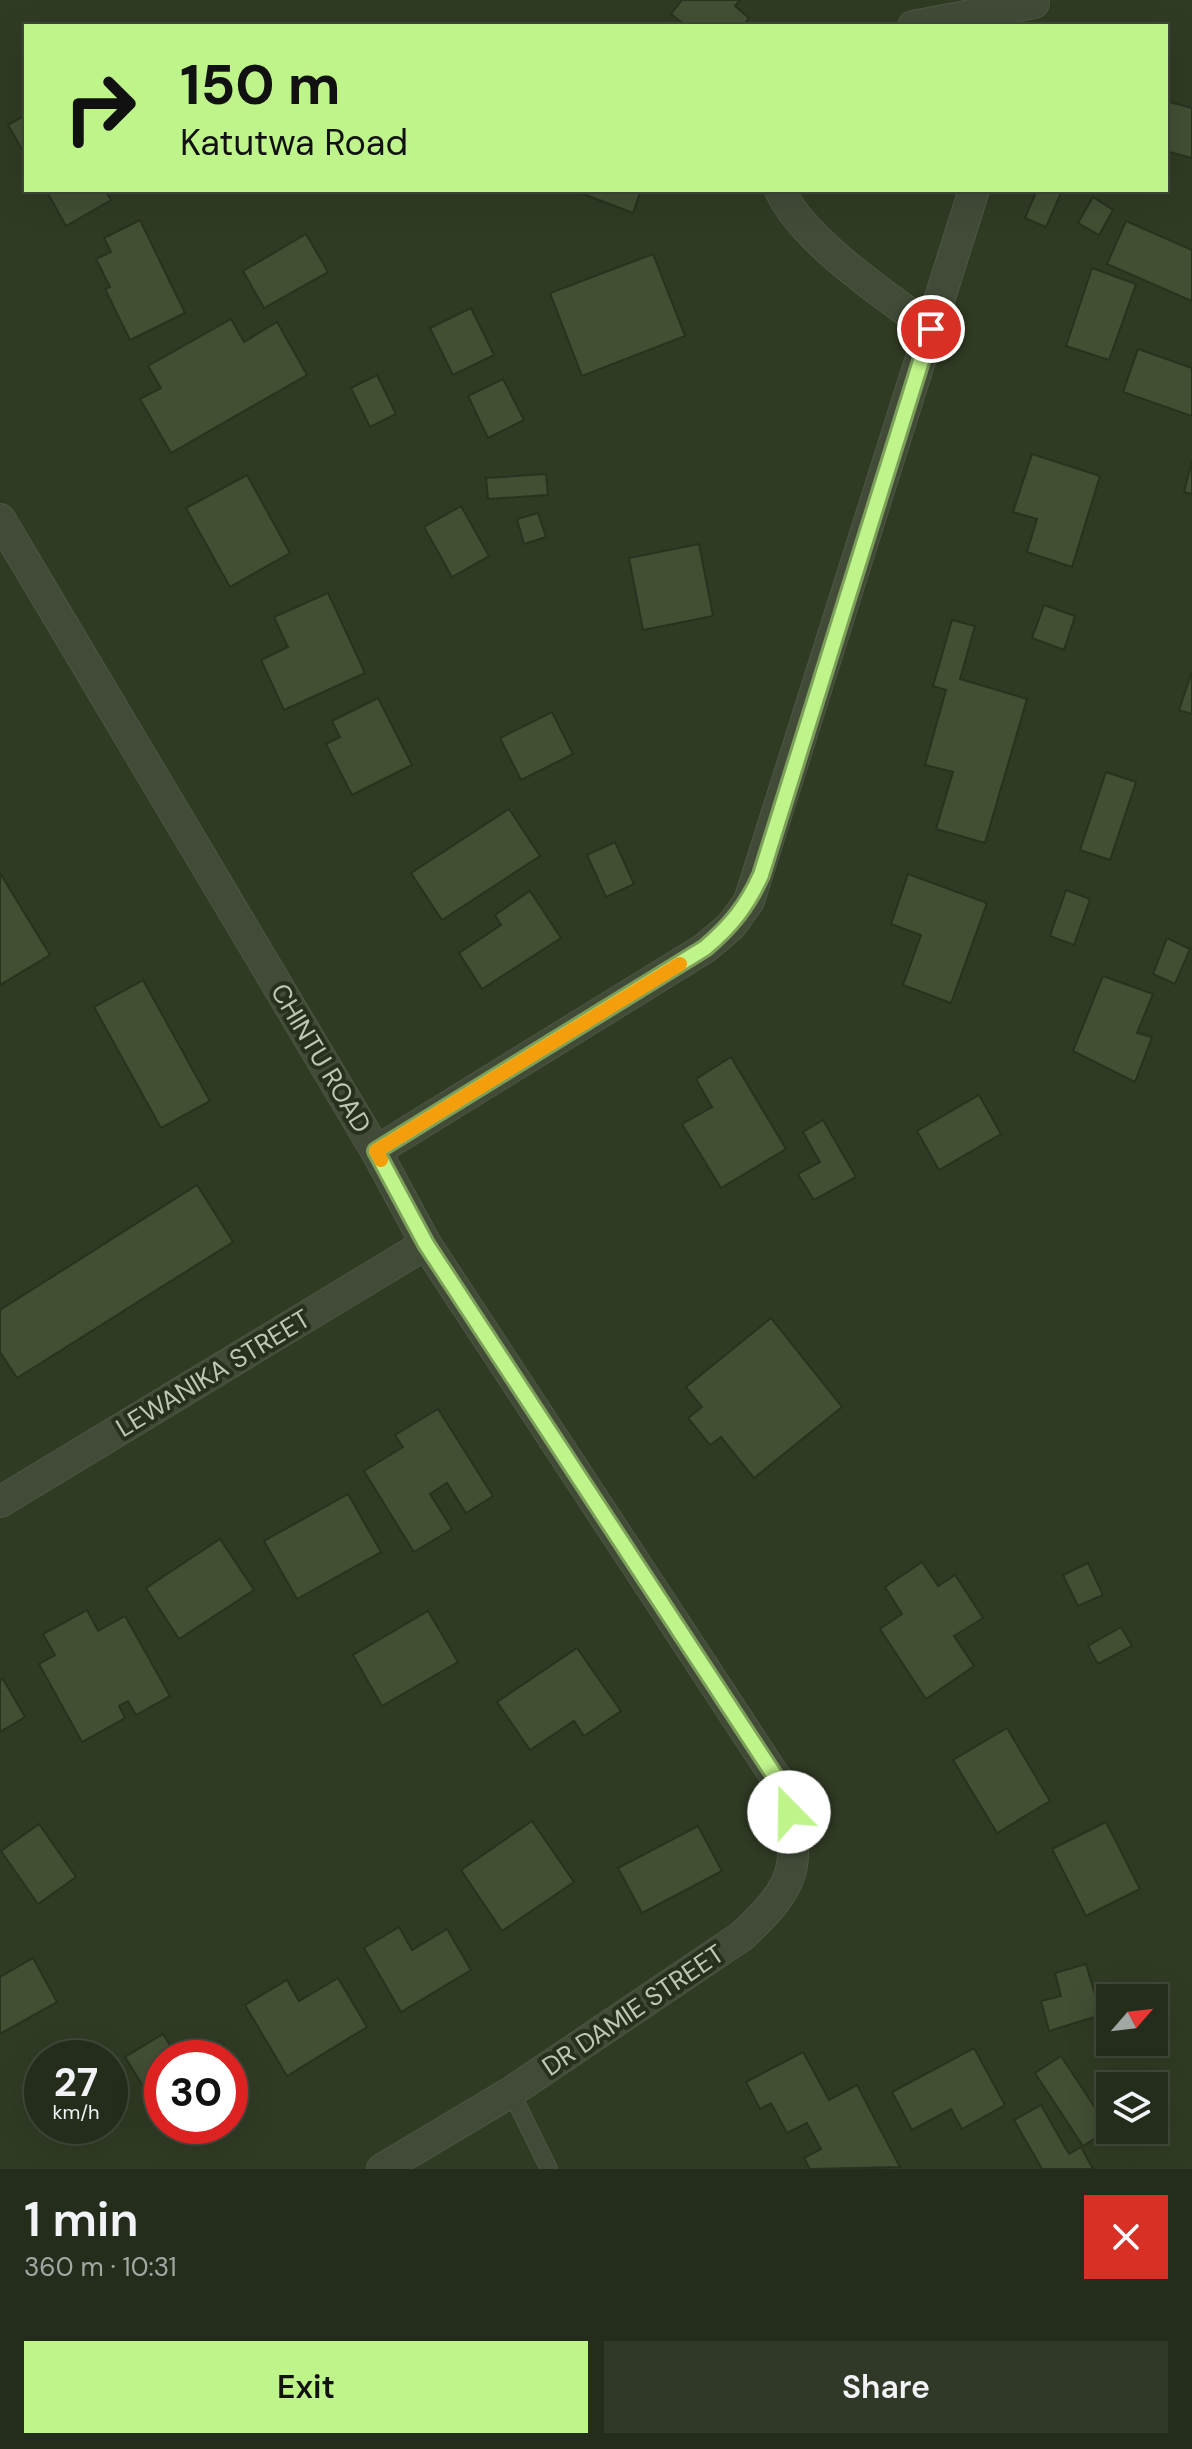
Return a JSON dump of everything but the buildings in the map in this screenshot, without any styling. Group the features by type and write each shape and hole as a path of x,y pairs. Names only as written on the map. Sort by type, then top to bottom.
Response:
{"street":[{"path":"928,24 1032,10"},
{"path":"781,192 796,214 827,247 931,329"},
{"path":"376,1151 705,948 731,926 749,901 761,875 973,192"},
{"name":"CHINTU ROAD","path":"0,519 376,1151 426,1244 784,1790"},
{"name":"LEWANIKA STREET","path":"0,1502 426,1244"},
{"name":"DR DAMIE STREET","path":"382,2169 511,2092 742,1936 775,1906 793,1873 794,1833 784,1790"}],"lane":[{"path":"511,2092 549,2169"}],"slow traffic":[{"path":"381,1160 376,1151 680,964"}],"route":[{"path":"789,1812 784,1790 426,1244 376,1151 705,948 731,926 749,901 761,875 931,329"}]}
